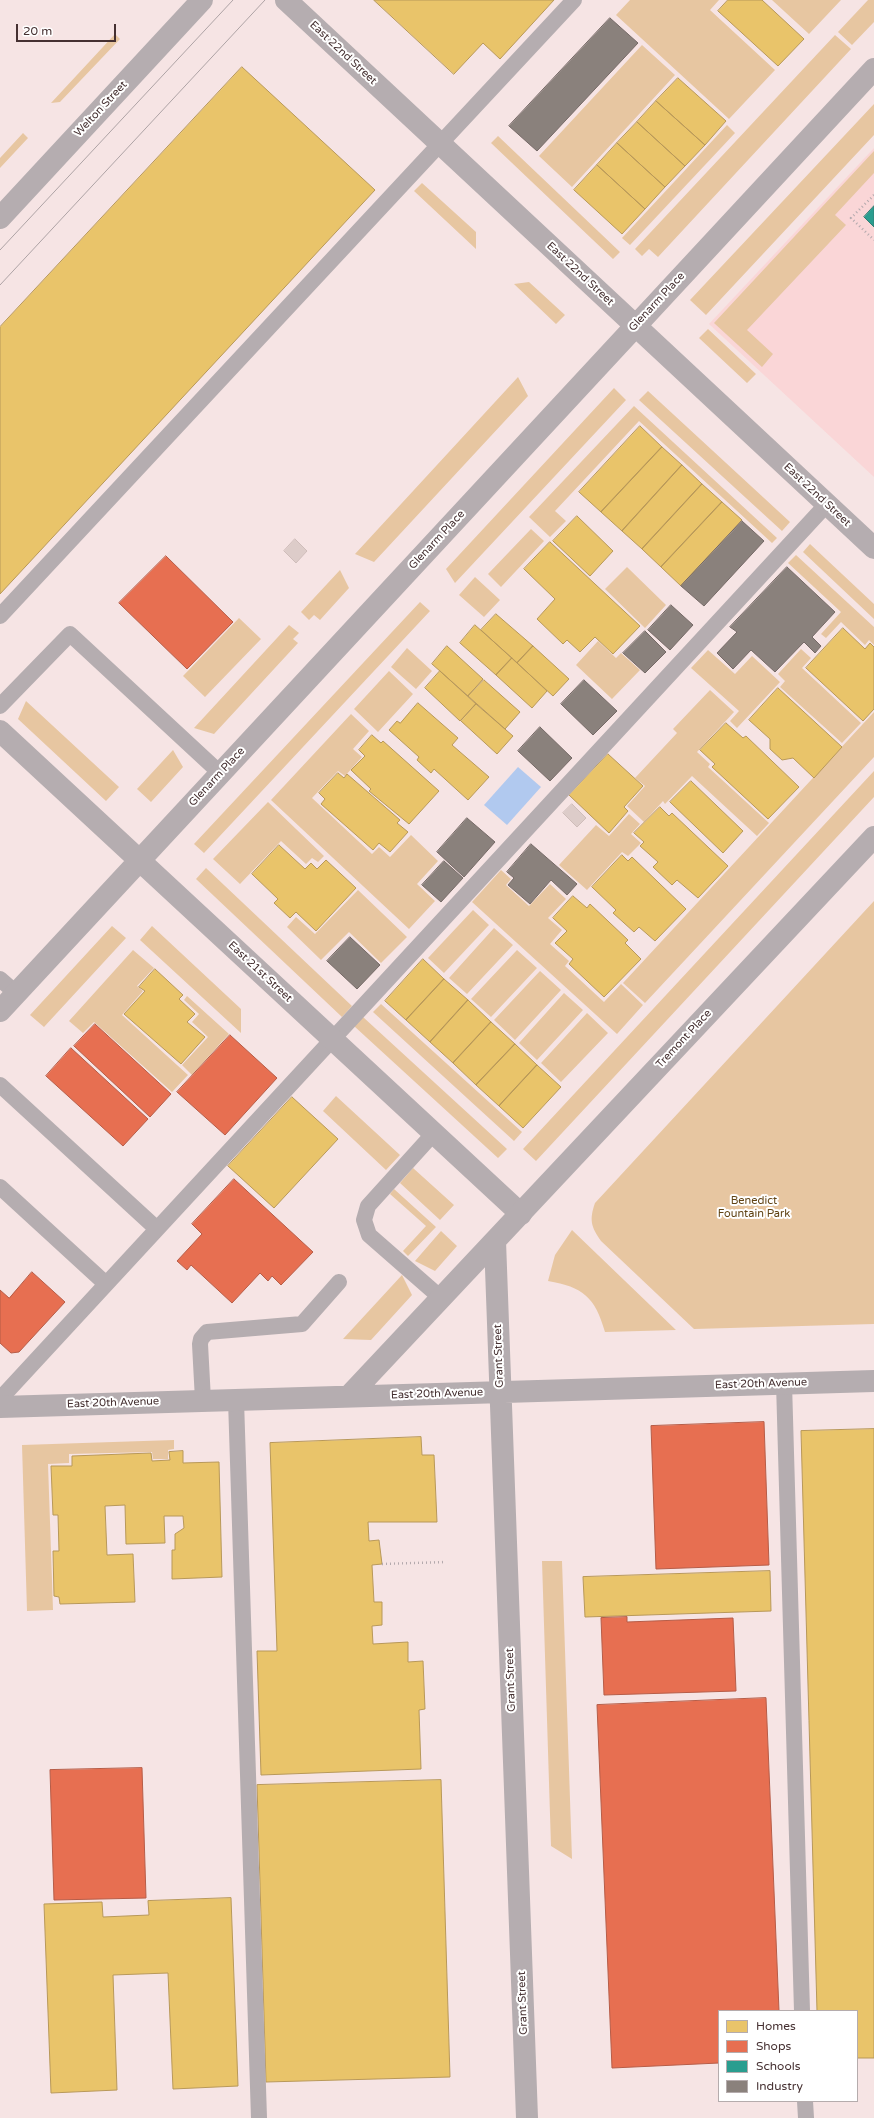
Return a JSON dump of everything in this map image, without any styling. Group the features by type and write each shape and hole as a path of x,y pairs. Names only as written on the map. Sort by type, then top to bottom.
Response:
{"street":[{"name":"Welton Street","path":"0,218 202,0"},
{"name":"East 22nd Street","path":"286,0 874,548"},
{"name":"Glenarm Place","path":"0,1011 874,69"},
{"name":"East 21st Street","path":"0,731 521,1214"},
{"name":"Tremont Place","path":"349,1396 874,837"},
{"name":"Grant Street","path":"494,1241 527,2118"},
{"name":"East 20th Avenue","path":"0,1407 874,1381"}],"lane":[{"path":"0,616 574,0"},
{"path":"0,1399 827,504"},
{"path":"0,706 70,634 220,773"},
{"path":"0,979 16,993"},
{"path":"0,1085 157,1229"},
{"path":"434,1133 368,1206 364,1220 369,1234 441,1298"},
{"path":"0,1187 106,1284"},
{"path":"203,1400 200,1344 201,1339 207,1332 302,1324 339,1282"},
{"path":"784,1384 802,2010"},
{"path":"236,1400 259,2118"},
{"path":"805,2102 806,2118"}],"path":[{"path":"874,195 851,218 874,240"},
{"path":"382,1564 446,1562"}],"shaded area":[{"path":"874,148 874,477 709,324"}],"green space":[{"path":"630,0 719,0 710,10 775,70 729,119 616,15"},
{"path":"772,0 841,0 809,34"},
{"path":"868,0 874,0 874,22 852,45 838,32"},
{"path":"115,34 120,39 60,102 51,103"},
{"path":"835,35 851,49 658,257 649,249 642,256 635,249"},
{"path":"642,45 675,75 572,187 539,156"},
{"path":"874,104 874,135 706,315 690,300"},
{"path":"727,125 735,133 630,245 622,238"},
{"path":"23,133 28,138 0,168 0,158"},
{"path":"498,136 620,252 613,259 491,143"},
{"path":"874,151 874,173 835,215 846,225 747,330 773,354 762,367 714,323"},
{"path":"422,183 476,232 476,249 414,191"},
{"path":"529,282 565,315 556,324 514,284"},
{"path":"708,329 756,374 747,383 699,338"},
{"path":"518,377 528,396 374,562 355,554"},
{"path":"614,388 626,400 455,583 446,569"},
{"path":"648,391 790,522 782,531 639,400"},
{"path":"634,406 777,538 772,543 639,421 555,511 566,521 550,537 529,517"},
{"path":"531,529 544,541 501,587 488,574"},
{"path":"810,544 874,604 874,619 803,552"},
{"path":"796,555 874,627 874,645 869,640 865,645 841,622 826,638 821,634 841,612 788,563"},
{"path":"627,567 666,605 645,628 605,589"},
{"path":"340,570 349,588 320,620 314,615 309,620 301,612"},
{"path":"475,577 500,600 484,617 459,595"},
{"path":"420,602 430,611 204,853 194,844"},
{"path":"239,618 261,639 205,697 183,676"},
{"path":"289,625 299,633 293,639 298,643 214,734 194,728"},
{"path":"598,641 616,658 621,653 640,670 612,699 576,665"},
{"path":"407,648 432,671 416,689 391,667"},
{"path":"801,649 811,658 802,668 861,723 842,743 780,687 785,681 778,674"},
{"path":"708,650 735,674 752,656 780,682 737,728 730,721 739,711 691,668"},
{"path":"389,671 413,694 378,732 354,709"},
{"path":"710,690 734,712 697,752 710,764 708,767 769,823 757,836 692,776 665,804 663,801 644,822 627,806 645,786 635,778 677,733 673,729"},
{"path":"26,701 119,787 106,801 18,719"},
{"path":"874,712 874,757 645,1003 623,983"},
{"path":"351,714 369,731 353,749 362,757 345,776 338,771 312,798 372,854 379,847 390,857 411,835 438,861 417,884 435,901 409,929 271,800"},
{"path":"173,750 183,767 151,802 137,789"},
{"path":"874,771 874,797 536,1161 523,1149"},
{"path":"268,802 324,856 318,862 312,858 306,864 281,841 240,884 213,859"},
{"path":"629,814 640,824 631,834 641,843 628,856 622,852 587,890 559,865 596,825 609,836"},
{"path":"206,868 352,1006 342,1017 196,879"},
{"path":"501,870 511,879 506,885 529,906 550,884 566,899 548,918 562,930 550,944 569,961 565,966 604,1002 621,984 643,1005 617,1034 472,902"},
{"path":"358,890 407,937 381,963 349,932 321,960 287,927 296,917 315,934"},
{"name":"Benedict Fountain Park","path":"874,901 874,1324 694,1329 601,1241 595,1232 592,1223 592,1214 595,1203"},
{"path":"473,910 489,925 444,973 428,958"},
{"path":"112,926 126,938 44,1027 30,1015"},
{"path":"152,926 241,1009 241,1033 140,940"},
{"path":"494,928 513,945 467,994 449,978"},
{"path":"133,950 154,968 137,986 143,991 122,1015 188,1075 172,1092 94,1022 83,1033 69,1021"},
{"path":"517,950 537,968 491,1017 471,999"},
{"path":"540,971 561,990 515,1040 494,1020"},
{"path":"564,993 583,1010 537,1060 519,1043"},
{"path":"187,996 229,1034 192,1075 182,1065 208,1037 192,1022 199,1014 184,1000"},
{"path":"381,1004 522,1132 514,1141 373,1012"},
{"path":"587,1013 608,1033 561,1082 541,1063"},
{"path":"363,1017 507,1149 498,1158 354,1026"},
{"path":"336,1096 400,1155 386,1170 323,1111"},
{"path":"413,1168 454,1205 440,1220 400,1183"},
{"path":"394,1189 436,1227 408,1256 403,1251 426,1226 390,1194"},
{"path":"572,1230 676,1330 605,1332 597,1310 586,1296 579,1291 560,1283 548,1281 555,1255"},
{"path":"441,1231 457,1246 435,1271 415,1261"},
{"path":"402,1275 412,1295 371,1340 343,1339"},
{"path":"174,1440 174,1449 168,1450 168,1459 153,1459 152,1452 69,1454 69,1463 48,1464 53,1610 27,1611 22,1445"},
{"path":"542,1561 562,1561 572,1859 551,1846"}],"water":[{"path":"518,767 541,787 507,825 484,805"}],"building: Homes":[{"path":"374,0 554,0 500,59 483,43 454,74"},
{"path":"728,0 762,0 804,39 778,66 718,11"},
{"path":"242,67 375,190 0,594 0,327"},
{"path":"678,78 726,121 705,145 656,101"},
{"path":"656,101 705,145 685,166 637,122"},
{"path":"637,122 685,166 665,187 617,143"},
{"path":"617,143 665,187 645,209 597,165"},
{"path":"597,165 645,209 622,234 574,190"},
{"path":"640,426 662,447 601,512 579,492"},
{"path":"662,447 682,465 622,531 601,512"},
{"path":"682,465 702,484 642,549 622,531"},
{"path":"702,484 722,502 661,567 642,549"},
{"path":"722,502 742,520 681,586 661,567"},
{"path":"577,516 613,551 590,576 553,541"},
{"path":"550,542 640,626 613,654 595,637 580,652 567,640 563,644 537,619 555,599 524,569"},
{"path":"496,614 533,646 517,663 481,630"},
{"path":"475,625 512,658 496,675 460,643"},
{"path":"843,628 865,649 870,643 874,647 874,709 863,721 806,668"},
{"path":"447,646 483,679 468,696 432,664"},
{"path":"533,646 569,679 553,696 517,663"},
{"path":"512,658 547,691 532,708 496,675"},
{"path":"440,671 476,704 460,721 425,688"},
{"path":"484,680 520,712 505,729 468,696"},
{"path":"778,688 842,747 814,778 793,758 782,760 770,749 770,739 749,720"},
{"path":"418,703 458,738 452,745 489,777 468,800 434,769 431,773 417,760 419,757 389,730 397,721 400,723"},
{"path":"476,704 513,736 497,754 461,721"},
{"path":"726,723 743,738 746,736 799,787 768,819 712,767 715,764 700,750"},
{"path":"372,735 381,743 383,741 439,791 409,824 369,791 371,789 351,770 365,756 359,750"},
{"path":"608,754 643,786 624,807 628,811 609,833 569,795"},
{"path":"338,773 344,778 347,774 400,820 397,823 408,832 390,852 379,843 373,850 321,804 325,799 319,793"},
{"path":"691,781 743,831 723,853 670,802"},
{"path":"660,807 669,816 672,813 728,866 698,898 677,880 672,885 653,867 658,862 640,846 644,842 634,833"},
{"path":"279,845 305,869 311,863 317,869 326,860 356,888 316,931 296,912 290,918 274,903 278,899 252,874"},
{"path":"622,855 628,861 632,857 686,909 655,941 639,927 634,932 613,913 616,910 592,887"},
{"path":"573,896 587,908 590,904 628,940 625,943 641,959 604,997 569,964 573,959 555,943 567,931 553,918"},
{"path":"423,959 444,979 406,1020 385,1001"},
{"path":"155,969 183,995 179,999 195,1014 187,1022 205,1037 181,1064 124,1014 145,991 139,987"},
{"path":"444,979 468,1000 430,1042 406,1020"},
{"path":"468,1000 491,1022 453,1063 430,1042"},
{"path":"491,1022 515,1044 476,1085 453,1063"},
{"path":"515,1044 537,1065 499,1106 476,1085"},
{"path":"537,1065 561,1087 523,1128 499,1106"},
{"path":"292,1097 338,1139 274,1208 228,1166"},
{"path":"874,1429 874,2058 858,2058 858,2010 817,2010 801,1431"},
{"path":"421,1437 422,1455 434,1455 437,1522 368,1522 369,1541 379,1540 382,1564 372,1565 374,1602 382,1602 382,1625 372,1626 373,1644 408,1642 408,1662 423,1661 425,1709 419,1710 421,1769 261,1775 257,1651 277,1651 270,1443"},
{"path":"183,1451 183,1463 219,1462 222,1577 172,1579 172,1550 175,1550 175,1534 184,1528 183,1516 164,1516 165,1543 126,1544 125,1505 105,1506 107,1555 133,1554 135,1602 60,1604 59,1597 54,1596 53,1551 59,1551 58,1515 53,1515 51,1466 72,1466 72,1456 151,1453 152,1461 170,1460 169,1452"},
{"path":"770,1571 771,1611 585,1617 583,1577"},
{"path":"441,1780 450,2077 266,2082 257,1785"},
{"path":"231,1898 238,2086 173,2089 168,1973 113,1975 117,2090 51,2093 44,1904 102,1902 103,1917 149,1915 148,1901"}],"building: Shops":[{"path":"166,556 233,622 187,669 119,603"},
{"path":"95,1024 171,1094 150,1117 74,1046"},
{"path":"230,1035 277,1078 225,1135 177,1092"},
{"path":"71,1048 148,1119 123,1146 46,1076"},
{"path":"234,1179 313,1252 281,1285 272,1276 268,1281 260,1273 232,1303 191,1265 187,1270 177,1261 202,1234 192,1224"},
{"path":"32,1272 65,1302 19,1352 11,1353 0,1343 0,1290 9,1298"},
{"path":"764,1422 769,1565 656,1569 651,1426"},
{"path":"627,1617 627,1622 733,1618 736,1691 604,1695 601,1618"},
{"path":"766,1698 779,2010 718,2010 718,2063 612,2068 597,1705"},
{"path":"142,1768 146,1898 54,1900 50,1770"}],"building: Schools":[{"path":"874,206 874,227 864,217"}],"building: Industry":[{"path":"610,18 638,43 537,151 509,126"},
{"path":"742,521 764,541 704,606 681,586"},
{"path":"787,567 835,612 812,637 821,646 815,653 804,642 775,672 751,650 733,669 717,653 737,632 730,627"},
{"path":"671,605 693,625 670,650 648,630"},
{"path":"645,631 666,652 645,673 623,653"},
{"path":"584,680 617,711 593,735 561,704"},
{"path":"540,727 572,758 550,781 518,751"},
{"path":"467,818 495,842 464,877 437,852"},
{"path":"531,844 577,884 567,895 551,880 530,904 508,885 514,878 507,872"},
{"path":"444,861 463,878 441,902 422,885"},
{"path":"350,937 380,965 357,989 327,961"}],"building: Other":[{"path":"295,539 307,551 296,563 284,551"},
{"path":"572,804 586,818 577,827 563,813"}],"tram line":[{"path":"0,250 233,0"},
{"path":"0,285 265,0"}]}
